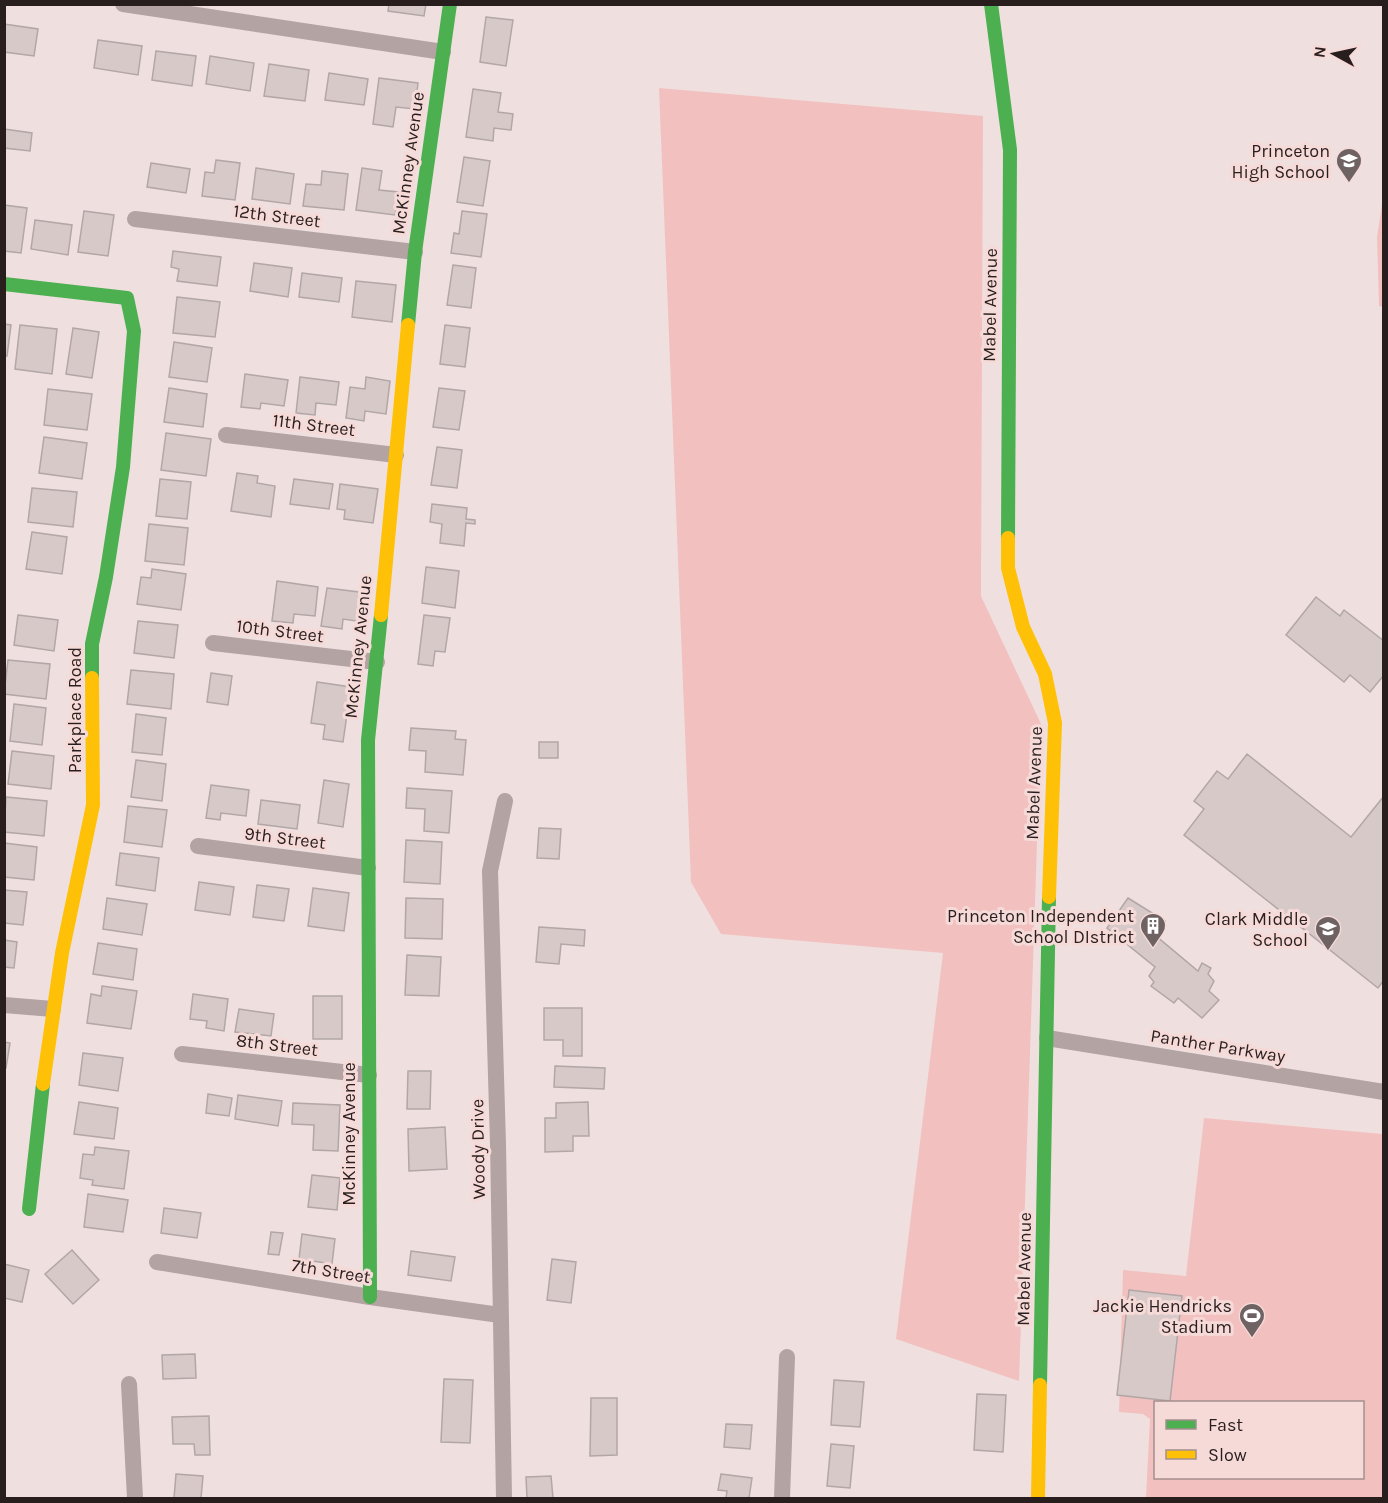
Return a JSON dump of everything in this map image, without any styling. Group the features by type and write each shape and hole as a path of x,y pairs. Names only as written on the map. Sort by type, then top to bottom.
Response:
{"street":[{"path":"123,4 443,52"},
{"name":"McKinney Avenue","path":"370,1297 368,740 415,252 450,4"},
{"name":"Mabel Avenue","path":"991,4 1010,150 1006,483 1008,568 1023,627 1045,674 1055,723 1038,1498"},
{"name":"12th Street","path":"135,219 415,252"},
{"name":"Parkplace Road","path":"4,284 127,298 134,331 123,467 106,577 92,644 93,805 62,953 29,1209"},
{"name":"11th Street","path":"226,435 396,455"},
{"name":"10th Street","path":"213,643 377,662"},
{"name":"Woody Drive","path":"504,1498 498,1144 490,872 506,801"},
{"name":"9th Street","path":"198,846 368,868"},
{"path":"4,1005 54,1009"},
{"name":"Panther Parkway","path":"1047,1038 1383,1092"},
{"name":"8th Street","path":"182,1054 369,1075"},
{"name":"7th Street","path":"157,1262 370,1297 500,1315"},
{"path":"782,1498 787,1357"},
{"path":"129,1384 135,1498"}],"shaded area":[{"path":"659,88 983,116 981,596 1041,724 1019,1381 896,1339 943,953 721,934 691,882"},
{"path":"1383,198 1384,307 1379,306 1377,237"},
{"name":"Jackie Hendricks Stadium","path":"1204,1118 1383,1134 1383,1498 1143,1498 1146,1497 1150,1419 1143,1414 1119,1412 1123,1270 1186,1276"}],"building":[{"path":"389,4 426,4 424,16 388,11"},
{"path":"486,17 513,20 506,66 480,62"},
{"path":"4,24 38,29 34,56 4,52"},
{"path":"98,40 142,46 138,75 94,68"},
{"path":"156,51 196,56 192,86 152,80"},
{"path":"210,56 254,63 250,91 206,84"},
{"path":"269,64 309,70 305,101 264,96"},
{"path":"329,73 368,79 364,105 325,100"},
{"path":"379,78 418,83 415,109 396,107 393,127 373,124"},
{"path":"473,89 501,93 498,112 513,114 511,130 494,128 493,141 466,137"},
{"path":"4,129 32,133 30,151 4,148"},
{"path":"464,157 490,161 483,206 457,202"},
{"path":"216,160 240,163 235,200 202,196 205,172 214,173"},
{"path":"151,163 190,169 186,193 147,187"},
{"path":"256,168 294,174 290,204 252,199"},
{"path":"362,168 382,171 379,190 399,192 395,215 356,210"},
{"path":"322,171 348,174 344,210 303,206 306,184 321,185"},
{"path":"4,205 27,208 21,253 4,251"},
{"path":"84,211 114,215 108,256 78,252"},
{"path":"462,211 487,214 481,257 451,253 454,233 459,234"},
{"path":"35,220 72,225 68,255 31,249"},
{"path":"173,251 221,257 217,286 177,281 179,269 171,267"},
{"path":"254,263 292,268 288,297 250,291"},
{"path":"453,265 476,268 471,308 447,305"},
{"path":"302,273 342,278 339,302 299,297"},
{"path":"356,281 396,285 392,322 352,317"},
{"path":"177,297 220,302 215,337 173,333"},
{"path":"4,324 11,325 7,356 4,356"},
{"path":"20,325 57,329 52,374 15,369"},
{"path":"445,325 470,328 465,367 440,364"},
{"path":"73,328 99,332 92,378 66,374"},
{"path":"174,342 212,348 207,382 169,377"},
{"path":"245,374 288,380 284,406 261,403 260,409 241,407"},
{"path":"300,377 339,382 336,405 316,403 315,415 296,413"},
{"path":"366,377 390,381 386,414 365,411 364,421 346,418 350,387 365,389"},
{"path":"169,388 207,394 203,427 164,422"},
{"path":"439,388 465,391 459,430 433,427"},
{"path":"48,389 92,394 87,430 44,425"},
{"path":"166,433 211,439 206,476 161,470"},
{"path":"44,437 87,443 82,479 39,473"},
{"path":"437,447 462,450 457,488 431,485"},
{"path":"237,473 258,476 257,483 275,486 271,517 231,511"},
{"path":"160,479 191,482 187,519 156,516"},
{"path":"294,479 333,484 329,509 290,504"},
{"path":"340,484 378,489 373,523 344,519 345,510 337,509"},
{"path":"32,488 77,492 73,527 28,522"},
{"path":"432,504 467,508 466,519 475,520 475,524 466,523 464,546 440,543 442,524 430,522"},
{"path":"149,524 188,528 184,565 145,561"},
{"path":"32,532 67,537 62,574 26,569"},
{"path":"426,567 459,571 455,608 422,603"},
{"path":"152,569 186,574 181,610 137,604 141,577 151,578"},
{"path":"277,581 318,587 315,616 294,614 293,623 272,621"},
{"path":"327,588 367,593 363,622 343,619 342,629 321,626"},
{"path":"1316,597 1340,616 1344,610 1384,641 1384,675 1370,692 1350,675 1344,682 1286,635"},
{"path":"18,615 58,620 54,651 14,645"},
{"path":"424,615 450,618 445,652 435,651 433,666 418,664"},
{"path":"138,621 178,625 174,658 134,653"},
{"path":"8,660 50,664 46,699 4,694"},
{"path":"131,670 174,674 171,709 127,704"},
{"path":"211,673 232,676 228,705 207,702"},
{"path":"317,682 351,687 343,742 323,739 325,725 311,723"},
{"path":"14,704 46,708 42,745 10,741"},
{"path":"136,714 166,718 162,755 132,752"},
{"path":"411,728 456,731 455,739 466,740 463,775 425,772 426,751 409,750"},
{"path":"539,742 558,742 558,758 539,758"},
{"path":"12,751 54,756 51,789 8,784"},
{"path":"1247,754 1351,837 1384,796 1384,980 1378,988 1184,835 1204,809 1194,801 1217,771 1228,779"},
{"path":"136,760 166,764 162,801 131,797"},
{"path":"324,780 349,784 343,827 318,823"},
{"path":"211,785 249,790 246,816 221,813 220,820 206,818"},
{"path":"407,788 452,791 449,833 424,831 425,809 406,808"},
{"path":"6,797 47,801 44,836 4,832"},
{"path":"261,800 300,805 297,829 258,824"},
{"path":"128,806 167,810 162,847 124,842"},
{"path":"539,828 561,829 559,859 537,858"},
{"path":"406,840 442,842 440,884 404,882"},
{"path":"4,843 37,847 34,880 4,877"},
{"path":"120,853 159,858 155,891 116,885"},
{"path":"199,882 234,887 230,915 195,910"},
{"path":"257,885 289,889 284,921 253,917"},
{"path":"313,888 349,893 344,931 308,926"},
{"path":"4,890 27,892 23,925 4,923"},
{"path":"107,898 147,904 142,935 103,929"},
{"path":"406,898 443,899 442,939 405,938"},
{"name":"Princeton Independent School DIstrict","path":"1128,898 1165,921 1155,935 1198,971 1202,963 1211,968 1208,974 1214,981 1209,991 1219,1000 1202,1018 1178,998 1174,1003 1151,986 1154,982 1149,976 1155,967 1107,928"},
{"path":"539,927 585,930 584,946 561,944 559,964 536,962"},
{"path":"4,940 17,942 14,968 4,967"},
{"path":"98,943 137,949 133,980 93,974"},
{"path":"407,955 441,957 439,996 405,995"},
{"path":"102,986 137,991 131,1029 87,1023 91,994 101,996"},
{"path":"193,994 228,999 224,1031 206,1028 207,1021 190,1019"},
{"path":"313,996 342,996 342,1039 313,1039"},
{"path":"544,1008 582,1008 582,1056 563,1056 563,1040 544,1040"},
{"path":"239,1009 274,1014 271,1036 235,1032"},
{"path":"4,1042 10,1043 6,1068 4,1068"},
{"path":"83,1053 123,1058 118,1091 79,1085"},
{"path":"555,1066 605,1068 604,1089 554,1087"},
{"path":"408,1071 431,1071 430,1109 407,1109"},
{"path":"208,1094 232,1098 229,1116 206,1113"},
{"path":"238,1095 282,1101 278,1126 235,1119"},
{"path":"79,1102 118,1108 114,1139 74,1134"},
{"path":"588,1102 589,1136 573,1136 573,1151 545,1152 545,1118 556,1118 556,1103"},
{"path":"293,1103 340,1105 338,1151 313,1150 314,1125 292,1124"},
{"path":"445,1127 447,1169 409,1171 408,1129"},
{"path":"95,1147 129,1151 124,1189 92,1185 93,1180 80,1178 83,1154 94,1155"},
{"path":"312,1175 340,1178 337,1210 308,1207"},
{"path":"88,1194 128,1200 123,1232 84,1227"},
{"path":"164,1208 201,1213 197,1238 161,1233"},
{"path":"271,1232 283,1233 279,1255 268,1254"},
{"path":"302,1234 335,1239 332,1264 299,1259"},
{"path":"72,1250 99,1280 73,1304 45,1274"},
{"path":"411,1251 455,1257 451,1281 408,1275"},
{"path":"552,1259 576,1262 571,1303 547,1300"},
{"path":"4,1264 29,1270 22,1302 4,1298"},
{"path":"1129,1290 1182,1296 1170,1401 1117,1395"},
{"path":"195,1354 196,1378 163,1379 162,1355"},
{"path":"444,1379 473,1380 470,1443 441,1442"},
{"path":"834,1380 864,1382 860,1427 831,1425"},
{"path":"977,1394 1006,1395 1003,1452 974,1450"},
{"path":"591,1398 617,1398 617,1455 590,1456"},
{"path":"209,1416 210,1455 195,1455 194,1444 173,1444 172,1417"},
{"path":"726,1424 752,1425 750,1449 724,1447"},
{"path":"831,1444 854,1446 850,1488 827,1486"},
{"path":"176,1474 203,1476 201,1498 174,1498"},
{"path":"721,1474 752,1478 749,1498 726,1498 727,1491 718,1490"},
{"path":"551,1476 553,1498 527,1498 526,1477"}],"traffic: fast":[{"path":"408,325 415,252 450,4"},
{"path":"991,4 1010,150 1008,538"},
{"path":"4,284 127,298 134,331 123,467 106,577 92,644 92,678"},
{"path":"370,1297 368,740 381,615"},
{"path":"1040,1385 1049,897"},
{"path":"29,1209 43,1084"}],"traffic: slow":[{"path":"381,615 408,325"},
{"path":"1008,538 1008,568 1023,627 1045,674 1055,723 1049,897"},
{"path":"43,1084 62,953 93,805 92,678"},
{"path":"1038,1498 1040,1385"}],"place":[{"name":"Princeton High School","path":"1349,184"},
{"name":"Princeton Independent School DIstrict","path":"1153,949"},
{"name":"Clark Middle School","path":"1328,952"},
{"name":"Jackie Hendricks Stadium","path":"1252,1339"}]}
